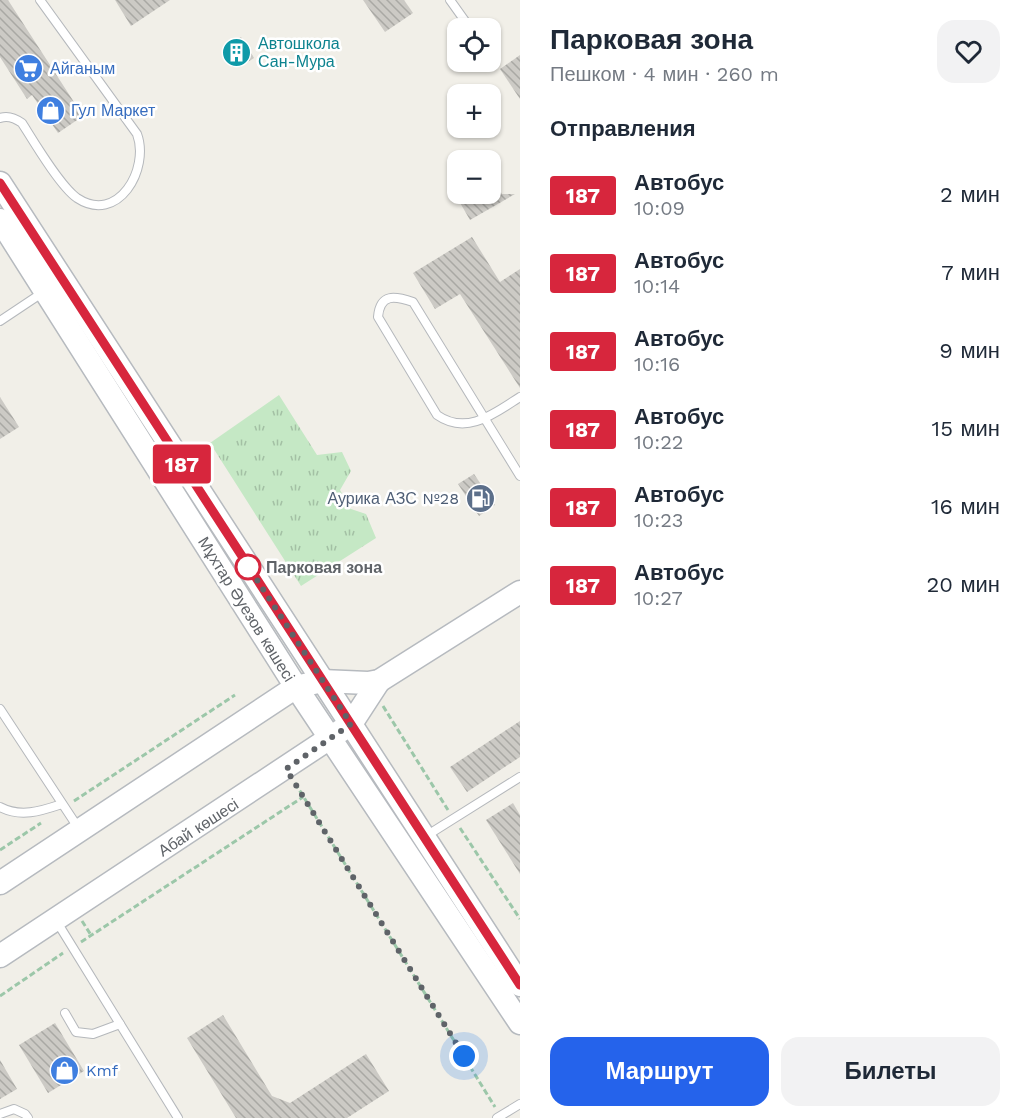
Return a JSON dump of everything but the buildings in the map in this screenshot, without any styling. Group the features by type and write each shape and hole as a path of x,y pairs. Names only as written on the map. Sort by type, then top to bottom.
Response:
{"main road":[{"name":"Мұхтар Әуезов көшесі","path":"0,183 54,285 296,687 332,737 520,1023"},
{"name":"Мұхтар Әуезов көшесі","path":"0,220 54,285 351,724 520,985"},
{"name":"Абай көшесі","path":"0,956 351,724 377,686 520,592"},
{"path":"0,882 296,687 322,681 369,683 377,686"}],"lane":[{"path":"0,117 7,116 22,123 47,163 71,193 86,202 100,205 109,203 126,192 132,183 141,158 141,145 137,134 40,0"},
{"path":"450,0 463,18"},
{"path":"0,321 54,285"},
{"path":"520,397 485,420 447,422 437,415 378,317 379,307 386,300 398,297 413,302 485,420 520,476"},
{"path":"0,709 80,830"},
{"path":"405,849 520,777"},
{"path":"0,807 19,813 38,813 63,806"},
{"path":"56,920 178,1118"},
{"path":"65,1013 76,1032 93,1034 120,1024"},
{"path":"499,1117 520,1104"},
{"path":"0,1114 14,1109 28,1118"}],"path":[{"path":"377,686 453,818 520,919"},
{"path":"0,850 63,806 235,695"},
{"path":"286,769 499,1117"},
{"path":"0,996 303,798"}],"green space":[{"name":"Парковая зона","path":"279,395 317,455 342,452 351,471 340,490 351,509 366,514 376,538 301,586 210,443"}],"bus line":[{"name":"187","path":"0,183 520,985"}],"place":[{"name":"Автошкола Сан-Мура","path":"237,52"},
{"name":"Айганым","path":"29,68"},
{"name":"Гул Маркет","path":"50,110"},
{"name":"Аурика АЗС №28","path":"480,498"},
{"name":"Парковая зона","path":"248,567"},
{"name":"Kmf","path":"65,1070"}],"route":[{"path":"248,567 244,560 351,724 286,769 464,1056"}]}
